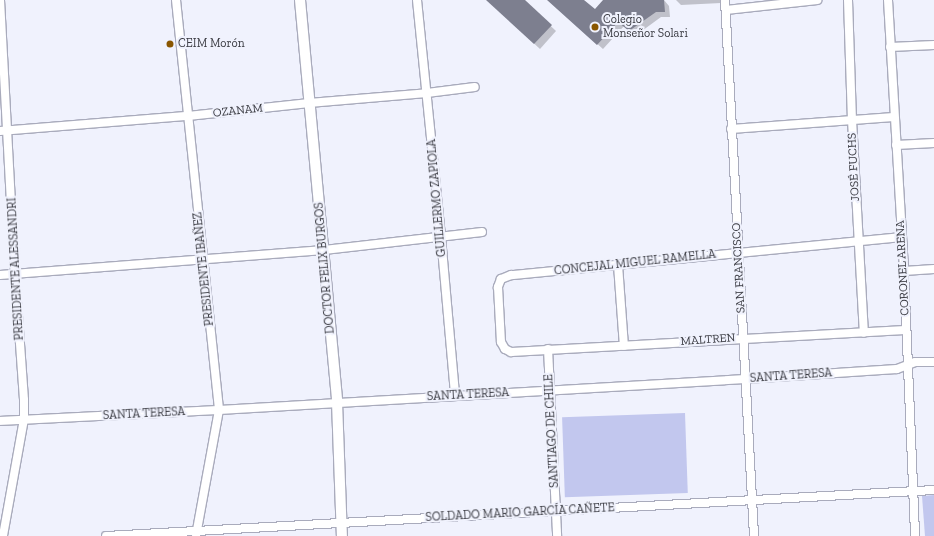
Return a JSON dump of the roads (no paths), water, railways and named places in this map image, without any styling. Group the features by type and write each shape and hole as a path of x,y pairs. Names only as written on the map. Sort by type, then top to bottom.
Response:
{"street":[{"name":"PRESIDENTE ALESSANDRI","path":"0,0 4,130 24,400 24,419 3,536"},
{"name":"PRESIDENTE IBAÑEZ","path":"176,0 219,410 196,534"},
{"name":"DOCTOR FELIX BURGOS","path":"300,0 337,402 342,536"},
{"name":"GUILLERMO ZAPIOLA","path":"417,0 455,395"},
{"name":"SAN FRANCISCO","path":"725,0 754,536"},
{"path":"726,10 817,0"},
{"name":"JOSÉ FUCHS","path":"848,0 852,120 864,333"},
{"name":"CORONEL ARENA","path":"888,0 904,271 905,330 915,536"},
{"path":"890,47 934,45"},
{"name":"OZANAM","path":"4,130 188,116 475,87"},
{"path":"731,129 894,117"},
{"path":"896,145 934,143"},
{"path":"0,275 324,250 482,232"},
{"name":"CONCEJAL MIGUEL RAMELLA","path":"511,352 505,349 501,342 498,286 501,279 511,275 902,237"},
{"path":"618,265 624,346"},
{"path":"904,271 934,269"},
{"name":"MALTREN","path":"511,352 905,330"},
{"name":"SANTIAGO DE CHILE","path":"548,349 557,536"},
{"name":"SANTA TERESA","path":"0,421 219,410 745,379 897,369 907,365 934,362"},
{"name":"SOLDADO MARIO GARCÍA CAÑETE","path":"106,536 196,534 341,523 934,490"}],"place":[{"name":"Colegio Monseñor Solari","path":"595,27"},
{"name":"CEIM Morón","path":"170,44"}]}
